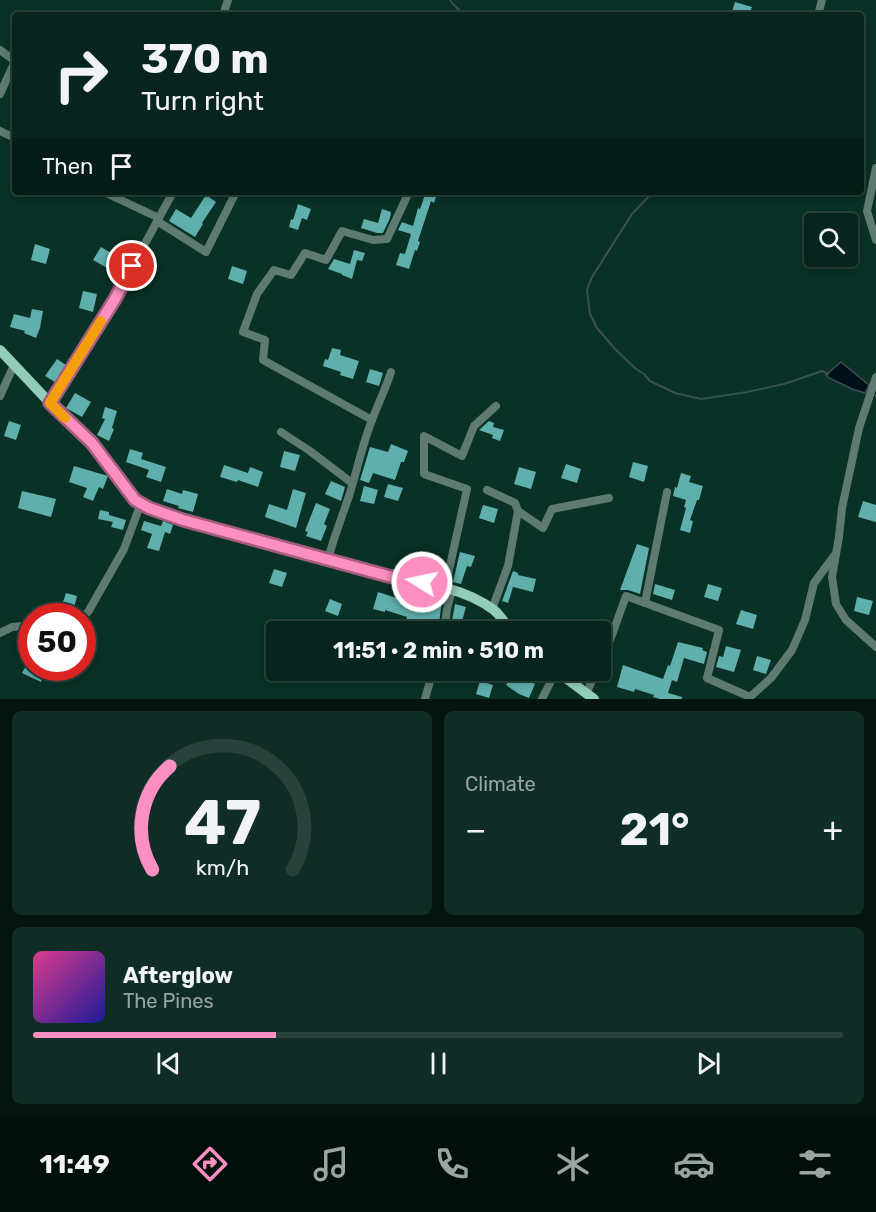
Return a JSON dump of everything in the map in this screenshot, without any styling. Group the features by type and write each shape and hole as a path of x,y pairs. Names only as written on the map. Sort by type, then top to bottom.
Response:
{"main road":[{"path":"0,350 92,443 135,500 149,508 183,520 388,576 449,589 482,603 492,609 502,621"},
{"path":"569,681 590,696"}],"street":[{"path":"0,94 12,68"},
{"path":"876,168 867,211 876,240"},
{"path":"110,195 158,219 206,252 234,195"},
{"path":"50,403 115,299 171,195"},
{"path":"372,420 263,360 265,340 243,332 257,294 274,270 291,275 305,253 326,260 342,231 373,240 387,239 408,195"},
{"path":"0,396 14,365"},
{"path":"328,559 372,420 391,372"},
{"path":"876,377 859,428 842,508 837,552 831,577 836,604 846,620 876,647"},
{"path":"445,621 467,489 424,474 424,436 462,456 474,426 496,406"},
{"path":"281,432 352,483"},
{"path":"487,490 515,503 518,511 508,566 492,609"},
{"path":"645,603 667,492"},
{"path":"518,511 543,528 552,509 609,498"},
{"path":"93,603 124,549 141,503"},
{"path":"611,637 626,596 719,630 707,678 750,698 771,678 792,650 804,620 814,583 837,552"},
{"path":"0,633 18,626"},
{"path":"425,699 430,681"},
{"path":"542,699 550,681"},
{"path":"590,696 594,681"}],"water":[{"path":"841,362 869,385 865,393 852,389 826,375"}],"building":[{"path":"735,2 752,7 750,12 732,12"},
{"path":"206,195 216,202 195,237 169,221 176,209 191,218"},
{"path":"425,195 437,195 434,203 431,201 418,241 420,242 409,269 396,265 400,253 405,254 411,234 398,230 402,222 413,226 418,208 420,209"},
{"path":"298,204 311,209 307,220 302,218 298,230 289,227"},
{"path":"382,209 391,212 383,233 361,228 364,219 378,223"},
{"path":"35,244 50,249 46,264 31,260"},
{"path":"101,247 116,256 109,269 93,260"},
{"path":"354,250 365,253 362,261 357,260 352,279 328,269 334,259 350,264"},
{"path":"232,266 247,271 243,284 228,279"},
{"path":"83,291 97,294 93,312 79,308"},
{"path":"32,309 43,311 36,338 24,333 25,331 10,327 14,314 30,318"},
{"path":"332,348 341,350 340,355 359,361 353,379 323,366"},
{"path":"57,359 66,365 55,382 45,376"},
{"path":"370,369 383,373 379,386 366,382"},
{"path":"75,393 91,402 82,417 66,408"},
{"path":"105,407 117,411 109,441 97,435 105,419 102,418"},
{"path":"9,421 21,425 16,440 4,436"},
{"path":"489,421 494,423 493,427 504,430 500,441 492,438 493,435 479,430"},
{"path":"391,444 408,451 404,462 401,462 395,480 373,473 369,483 360,480 370,447 388,452"},
{"path":"130,449 143,453 141,459 166,467 161,482 146,477 149,470 126,462"},
{"path":"284,451 300,455 295,471 280,467"},
{"path":"633,462 648,466 644,482 629,477"},
{"path":"566,464 581,469 577,483 561,478"},
{"path":"224,465 248,473 250,467 263,472 258,487 220,477"},
{"path":"74,466 108,476 103,489 99,487 93,501 83,497 87,488 69,482"},
{"path":"519,467 536,472 531,489 514,484"},
{"path":"681,473 691,476 689,482 703,486 690,520 693,521 690,533 680,530 686,500 673,496"},
{"path":"331,481 345,487 341,501 325,494"},
{"path":"388,484 403,488 398,501 384,497"},
{"path":"364,486 378,490 374,504 360,501"},
{"path":"167,489 182,494 183,490 198,494 193,512 163,501"},
{"path":"293,489 306,493 296,528 265,517 269,504 287,510"},
{"path":"22,491 56,499 51,517 18,508"},
{"path":"863,501 876,505 876,522 858,517"},
{"path":"316,503 330,509 321,541 306,536 308,532 305,531"},
{"path":"483,505 498,509 494,523 479,518"},
{"path":"100,510 126,520 123,530 111,527 113,522 98,519"},
{"path":"144,521 161,526 163,521 173,525 170,534 165,532 159,551 147,548 152,534 141,530"},
{"path":"637,544 649,548 640,594 620,590"},
{"path":"460,552 475,556 471,567 467,566 461,584 453,582"},
{"path":"274,569 287,573 282,587 269,583"},
{"path":"513,571 518,575 536,579 533,592 513,587 508,603 502,601"},
{"path":"655,584 675,590 672,600 653,594"},
{"path":"708,584 722,588 718,601 704,597"},
{"path":"414,588 438,596 439,594 444,595 439,621 406,621 407,617 373,609 378,592 409,602"},
{"path":"66,593 77,596 75,603 63,602"},
{"path":"857,597 873,601 869,615 854,611"},
{"path":"330,599 342,604 338,616 325,611"},
{"path":"455,604 466,607 462,621 452,621"},
{"path":"741,610 757,615 753,629 736,624"},
{"path":"678,642 703,648 702,650 707,652 704,664 684,658 677,682 672,680 668,693 682,697 682,699 660,699 635,689 634,692 617,687 623,665 663,679"},
{"path":"726,646 741,650 734,672 716,667 719,656 723,657"},
{"path":"757,656 771,660 766,674 753,670"},
{"path":"480,681 493,685 489,698 476,694"},
{"path":"508,681 530,681 535,684 529,698 506,685"}],"waterway":[{"path":"450,0 461,12"},
{"path":"650,195 632,214 592,277 587,290 590,314 597,328 615,349 650,381 675,393 701,399 784,384 822,371 828,374"}],"slow traffic":[{"path":"65,418 50,403 101,321"}],"route":[{"path":"132,266 115,299 50,403 92,443 135,500 149,508 183,520 388,576 422,582"}]}
